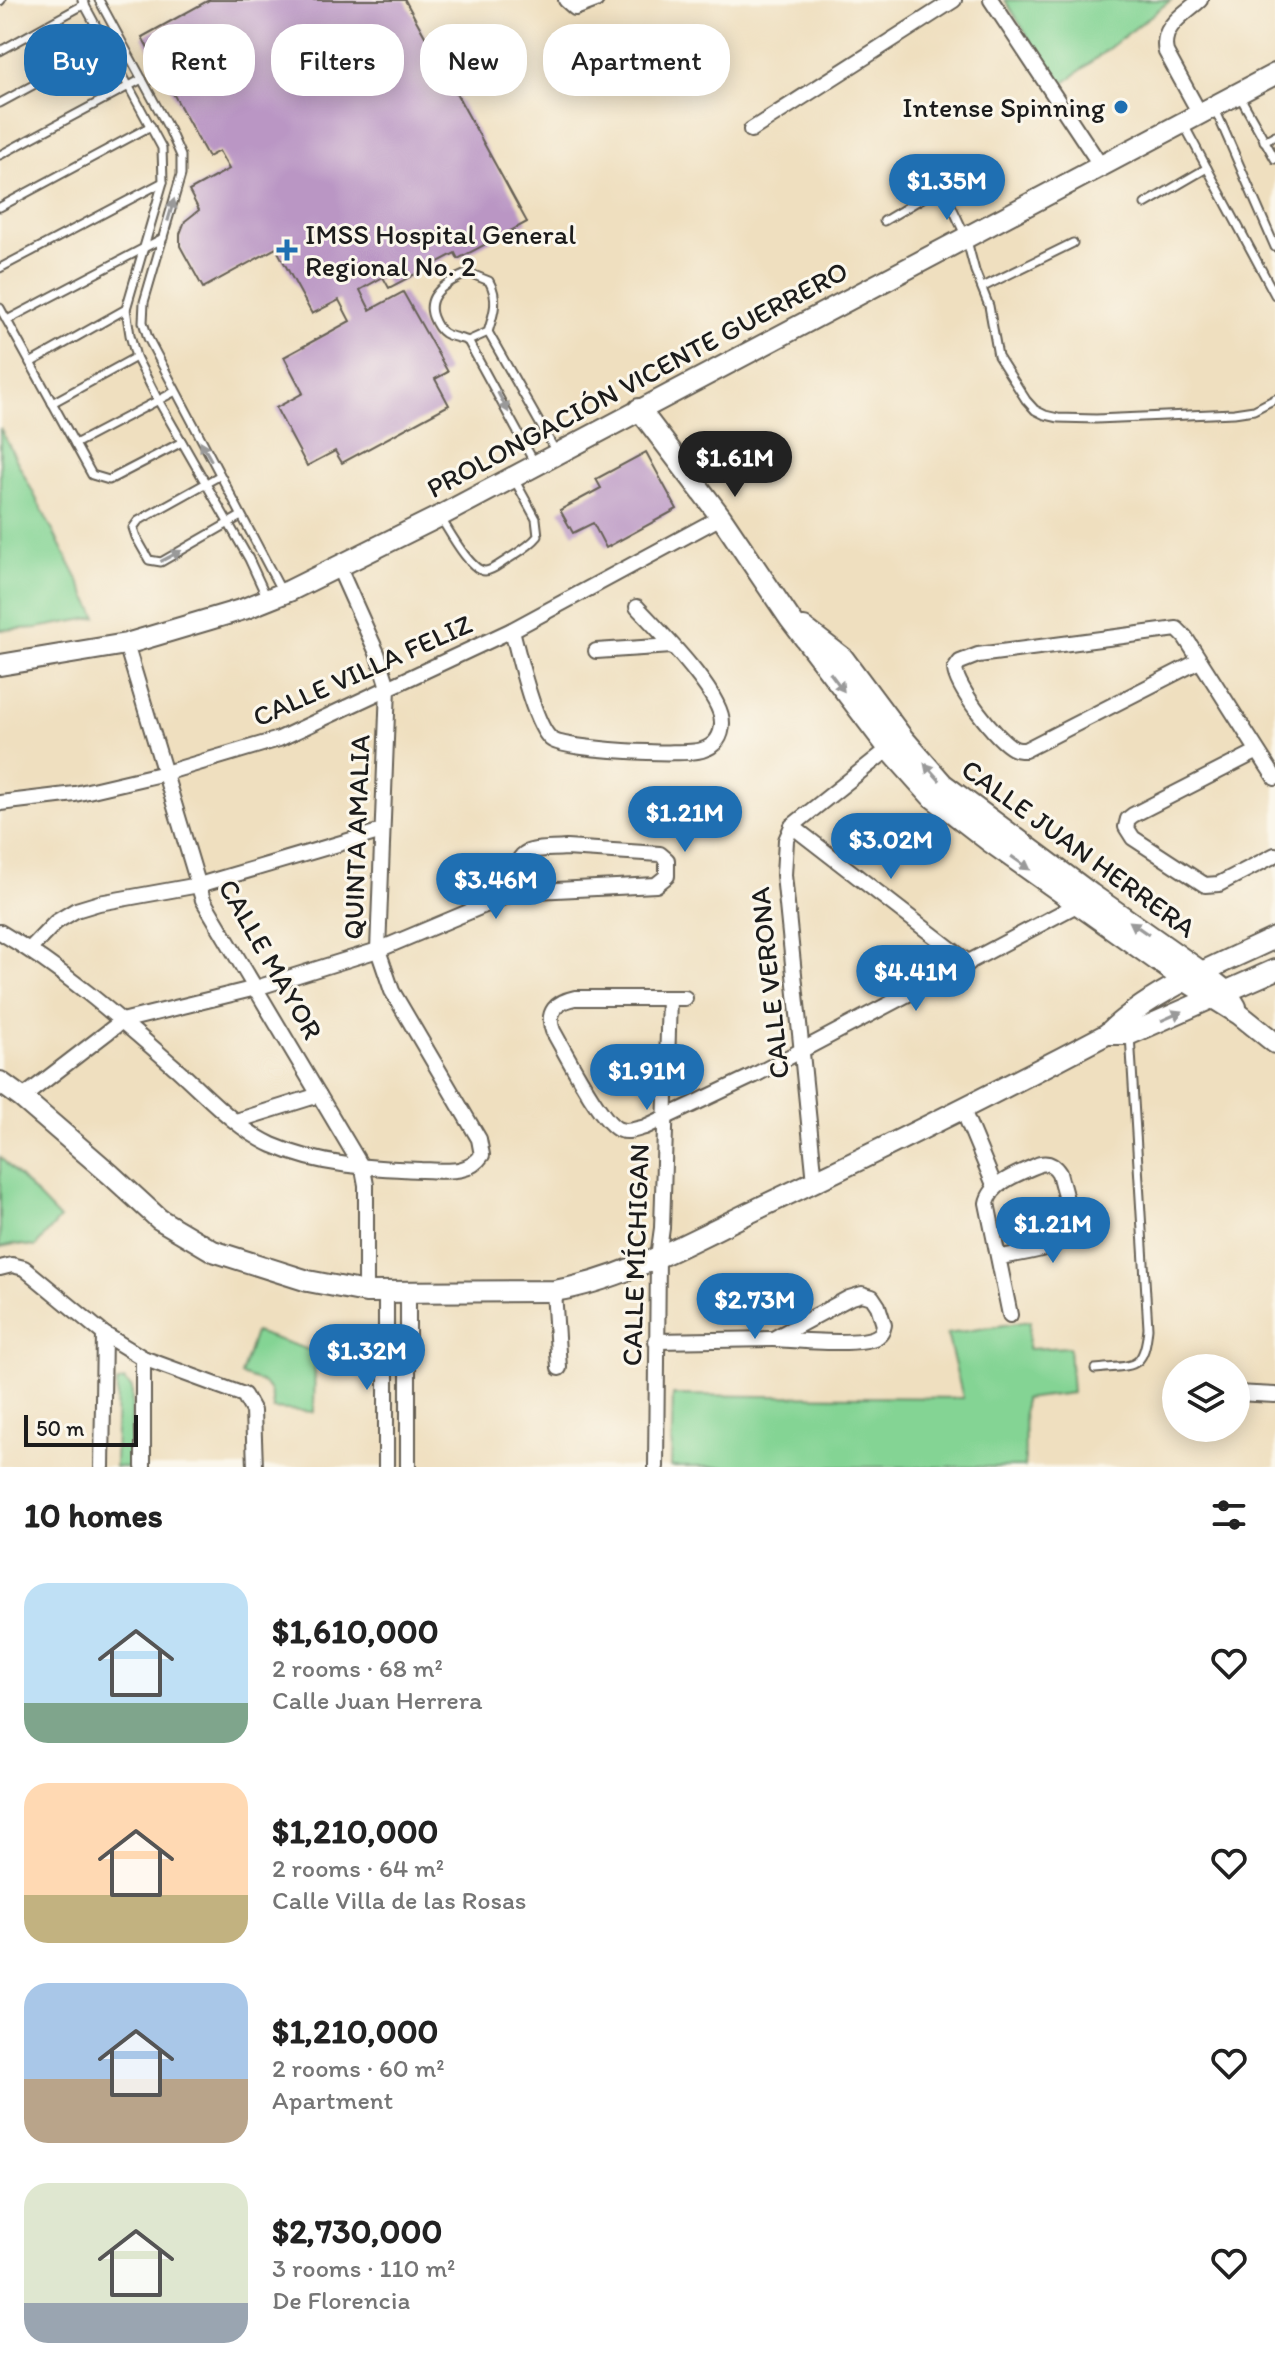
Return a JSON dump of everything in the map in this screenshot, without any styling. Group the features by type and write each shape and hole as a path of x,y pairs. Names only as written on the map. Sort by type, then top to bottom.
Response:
{"street":[{"path":"566,0 575,8 596,0"},
{"path":"751,130 954,0"},
{"path":"991,0 1101,166"},
{"path":"1199,114 1166,52 1164,42 1168,29 1200,0"},
{"name":"PROLONGACIÓN VICENTE GUERRERO","path":"0,665 126,644 201,623 275,597 339,568 1275,74"},
{"name":"CALLE JUAN HERRERA","path":"639,409 721,517 790,619 895,743 918,783 945,808 1085,900 1220,995 1275,1043"},
{"name":"CALLE VILLA FELIZ","path":"0,803 75,794 165,773 279,739 512,630 721,517"},
{"name":"QUINTA AMALIA","path":"339,568 377,653 388,687 378,950 392,991 479,1139 482,1155 477,1163 460,1171 363,1169"},
{"path":"512,630 532,700 551,739 569,747 694,752 711,746 719,738 722,724 718,704 637,607"},
{"path":"1199,661 1032,748 1017,750 1004,741 965,692 955,669 960,662 978,655 1177,629 1199,661 1256,752 1275,778"},
{"name":"CALLE MAYOR","path":"126,644 209,912 363,1169 376,1292 386,1467"},
{"path":"596,651 672,646"},
{"path":"895,743 792,826 969,963"},
{"path":"1256,752 1133,815 1126,827 1133,838 1199,882 1211,886 1275,855"},
{"name":"CALLE VERONA","path":"792,826 786,840 784,875 815,1182"},
{"path":"30,949 56,922 76,910 199,885 382,831"},
{"path":"22,1098 122,1021 256,988 378,950 516,892 656,885 667,876 668,863 664,856 655,853 606,849 534,850 517,860 516,892"},
{"path":"665,1117 802,1050 1085,900"},
{"path":"0,932 30,949 122,1021 236,1121 270,1144 304,1156 363,1169"},
{"path":"1128,1025 1194,977 1275,938"},
{"path":"0,1082 159,1219 213,1251 284,1274 376,1292 554,1291 578,1287 658,1257 963,1110 1107,1034 1220,995 1267,974 1247,951"},
{"name":"CALLE MÍCHIGAN","path":"665,1117 633,1130 617,1130 604,1117 553,1031 549,1017 561,1002 575,998 685,998"},
{"name":"CALLE MÍCHIGAN","path":"656,1467 658,1257 662,1228 669,998"},
{"path":"236,1121 319,1095"},
{"path":"963,1110 995,1187"},
{"path":"1000,1257 1061,1243 1067,1237 1070,1228 1059,1173 1054,1166 1040,1164 995,1187 989,1194 987,1203 1010,1315"},
{"path":"0,1268 12,1265 24,1268 104,1334 143,1358 244,1395 253,1411 255,1467"},
{"path":"554,1291 559,1368"},
{"path":"408,1293 408,1467"},
{"path":"656,1341 867,1341 881,1334 884,1321 876,1301 862,1294 773,1339"},
{"path":"102,1467 104,1334"},
{"path":"143,1358 143,1467"},
{"path":"1250,1394 1275,1395"}],"lane":[{"path":"99,0 181,156 181,175 144,302 143,322 174,392 241,516 275,597"},
{"path":"0,51 84,2 96,24"},
{"path":"0,155 142,79"},
{"path":"127,82 162,148 163,182 126,309 136,357 228,523 275,597"},
{"path":"0,103 24,90"},
{"path":"1238,93 1275,159"},
{"path":"1199,114 1207,168 1275,295"},
{"path":"1199,114 1275,247"},
{"path":"0,207 151,126"},
{"path":"1264,141 1275,135"},
{"path":"1145,204 1207,168"},
{"path":"0,268 163,182"},
{"path":"884,221 928,195 941,193 952,207 966,237 989,306 998,356 1026,400 1045,415 1096,419 1245,412 1275,399"},
{"path":"7,320 163,238"},
{"path":"983,287 1073,243"},
{"path":"536,464 468,341 444,332 431,313 437,292 448,281 469,273 489,281 495,293 496,307 488,332 556,453"},
{"path":"0,308 92,475 109,480 182,442"},
{"path":"30,363 126,309"},
{"path":"468,341 488,332"},
{"path":"52,403 136,357"},
{"path":"75,444 174,392"},
{"path":"219,476 138,521 133,528 142,549 149,560 161,562 241,516"},
{"path":"440,516 477,569 485,571 493,568 522,551 538,536 536,519 513,477"},
{"path":"1095,1369 1130,1365 1143,1358 1148,1328 1128,1025"}],"green space":[{"path":"1005,0 1171,0 1059,87"},
{"path":"0,428 97,617 37,628 0,630"},
{"path":"0,1157 60,1219 35,1247 15,1244 0,1247"},
{"path":"1030,1321 1028,1349 1069,1347 1072,1393 1024,1399 1025,1467 671,1467 673,1395 963,1398 947,1334"},
{"path":"255,1332 315,1352 314,1412 273,1409 268,1388 241,1375"},
{"path":"124,1380 132,1388 131,1467 115,1467 117,1383"}],"building":[{"path":"209,0 405,0 420,27 420,96 458,96 527,222 458,259 455,253 389,288 383,277 360,290 370,310 403,292 448,372 435,379 449,405 342,463 335,451 307,466 276,408 303,393 284,357 350,321 339,300 312,314 276,248 203,288 180,246 185,221 199,210 189,191 229,169 219,151 208,157 174,96 255,96 255,24 166,24"},
{"path":"646,452 677,509 606,548 593,523 573,533 560,510 601,488 596,479"}],"place":[{"name":"Intense Spinning","path":"1121,107"},
{"name":"IMSS Hospital General Regional No. 2","path":"287,250"}]}
